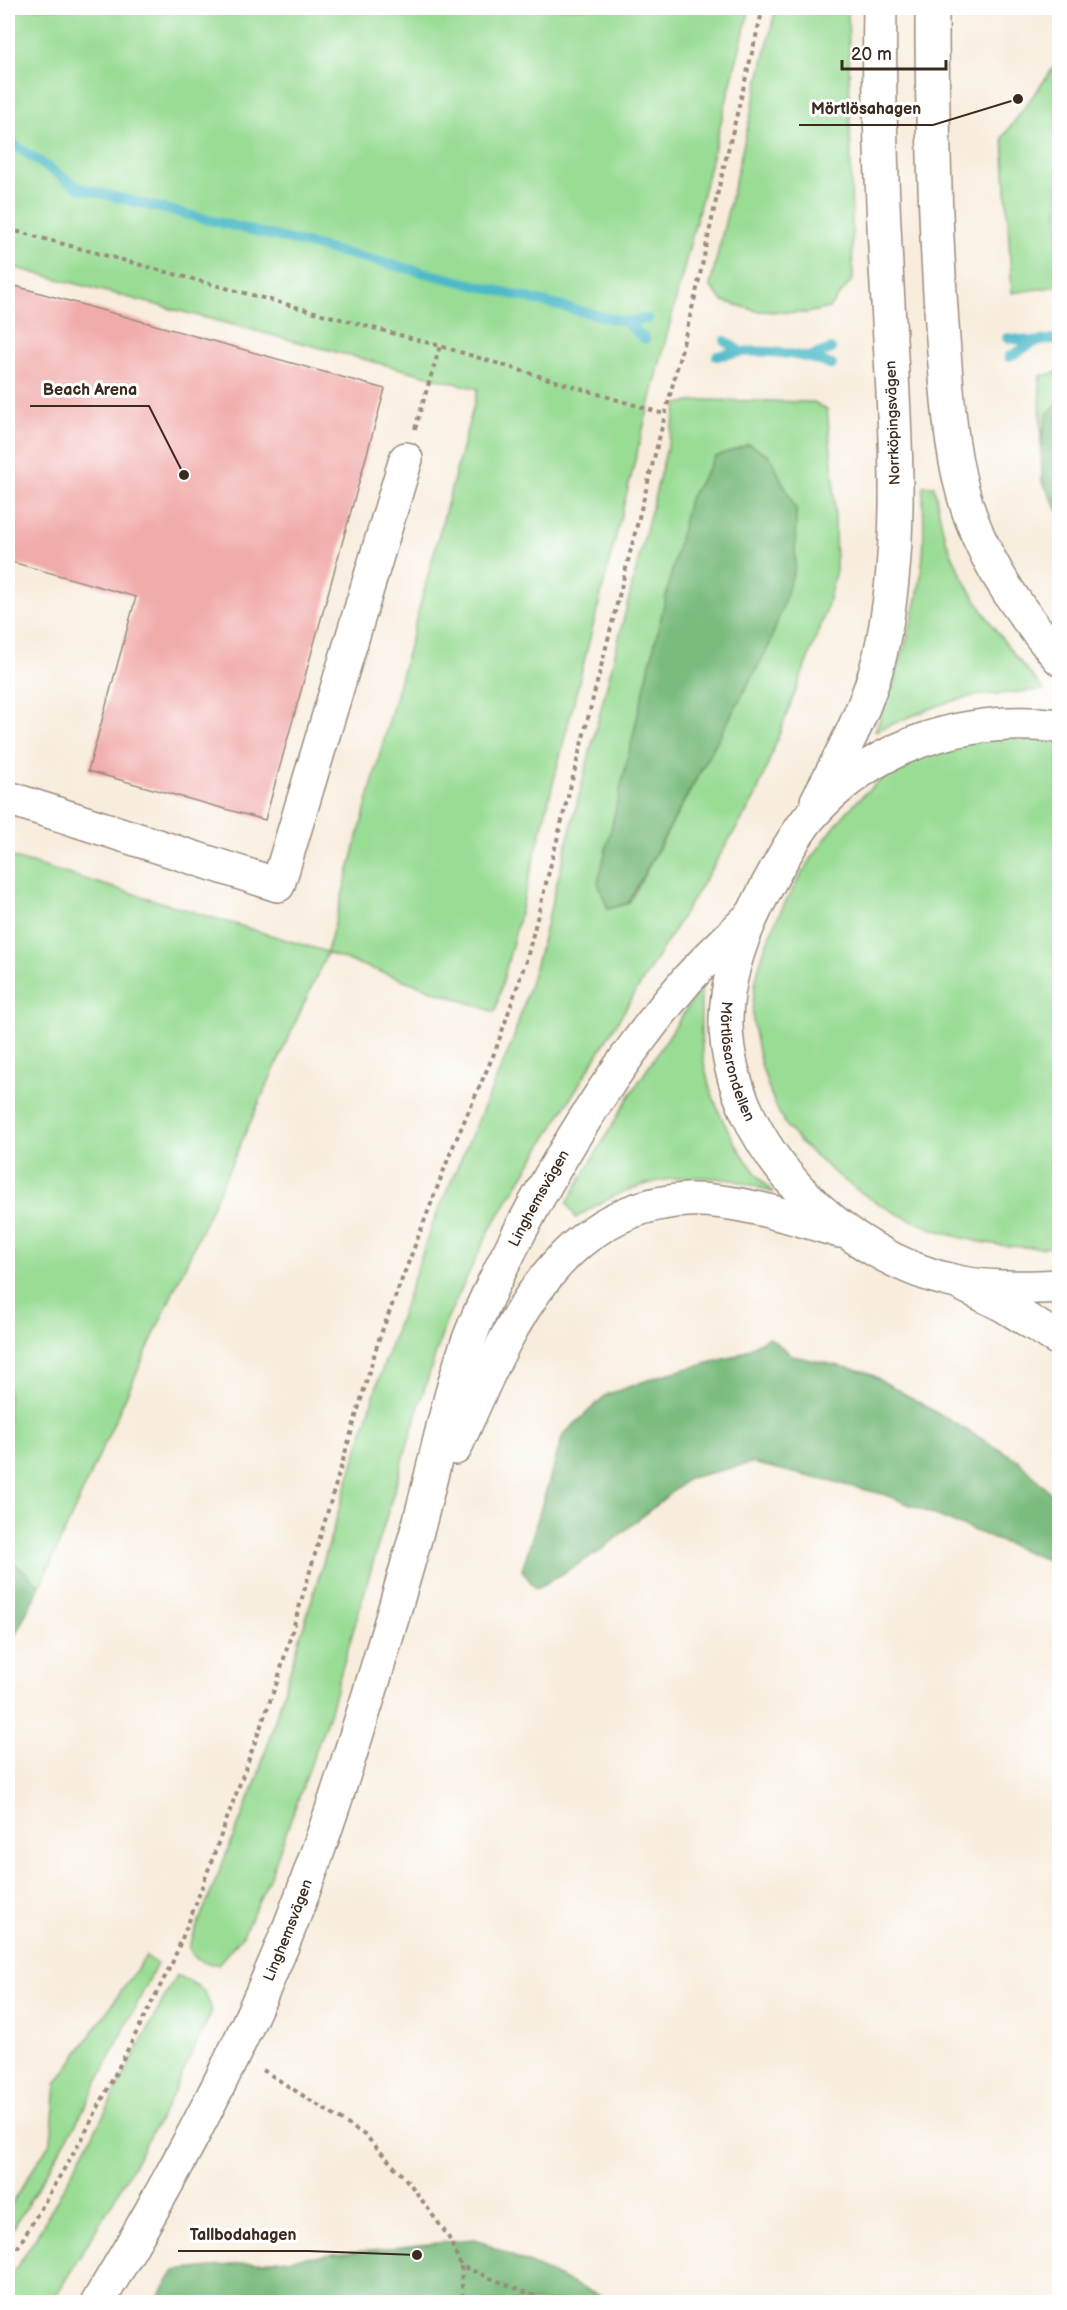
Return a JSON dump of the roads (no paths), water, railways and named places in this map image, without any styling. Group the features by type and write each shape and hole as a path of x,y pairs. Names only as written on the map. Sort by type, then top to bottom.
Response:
{"main road":[{"name":"Norrköpingsvägen","path":"807,821 840,758 864,704 881,646 889,605 894,556 896,495 894,406 879,88 880,8"},
{"path":"932,8 936,251 949,414 959,480 971,519 990,561 1023,615 1059,659"},
{"path":"8,798 278,885 406,459"},
{"name":"Mörtlösarondellen","path":"1059,726 1022,724 963,728 912,743 863,771 823,803 807,821 779,864 753,914 733,971 728,996 726,1026 730,1061 738,1091 750,1119 785,1172 808,1198 852,1235 902,1263 957,1282 1002,1287 1059,1286"},
{"name":"Linghemsvägen","path":"98,2302 178,2161 235,2051 257,2005 313,1864 371,1689 417,1532 464,1353 499,1271 539,1195 589,1113 642,1037 689,978 753,914"},
{"name":"Linghemsvägen","path":"417,1532 514,1323 549,1270 574,1245 598,1228 623,1215 688,1200 735,1204 852,1235"},
{"path":"957,1282 1003,1305 1059,1340"}],"waterway":[{"path":"8,141 79,188 625,322 648,319"},
{"path":"625,322 645,339"},
{"path":"1007,338 1035,342"},
{"path":"1009,357 1035,342 1060,338"},
{"path":"725,341 739,351"},
{"path":"809,357 831,349"},
{"path":"717,356 745,352 775,352 832,365"}],"place":[{"name":"Mörtlösahagen","path":"1018,99"},
{"name":"Beach Arena","path":"184,475"},
{"name":"Tallbodahagen","path":"417,2255"}]}
